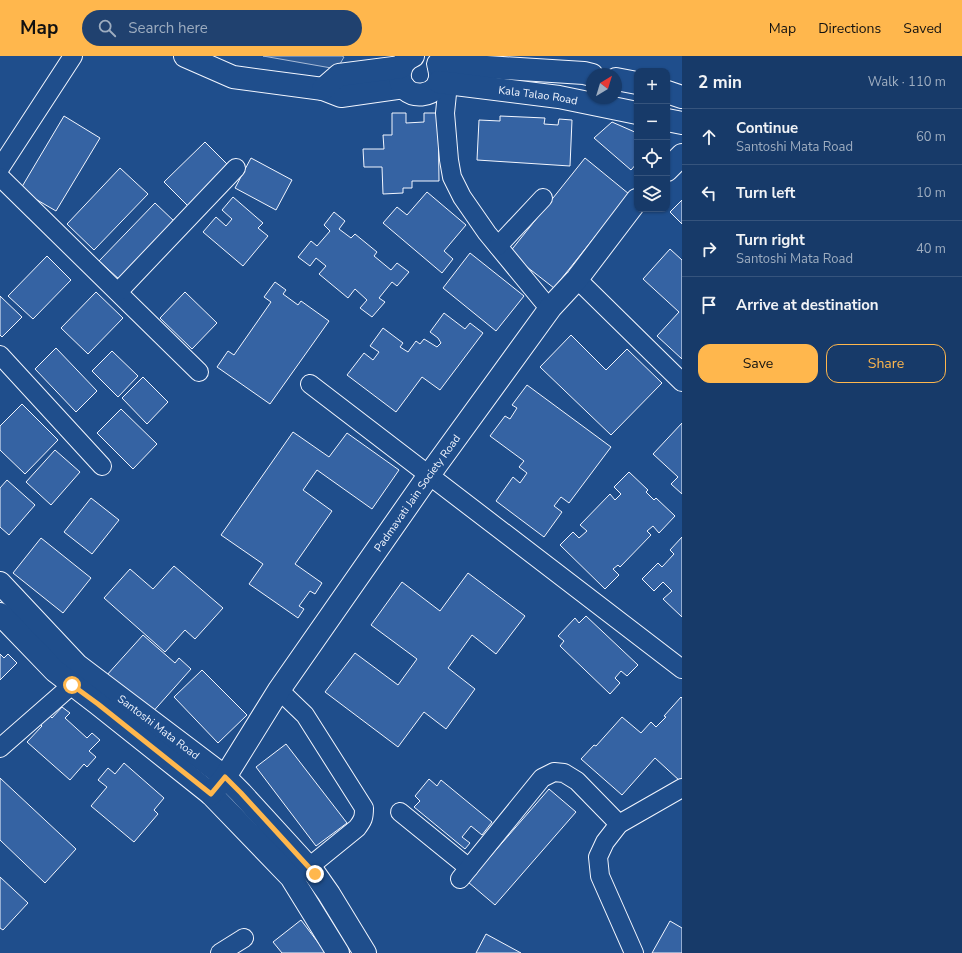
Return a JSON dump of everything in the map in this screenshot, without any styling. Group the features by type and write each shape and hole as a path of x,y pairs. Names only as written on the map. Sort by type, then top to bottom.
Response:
{"street":[{"path":"0,168 73,56"},
{"name":"Kala Talao Road","path":"185,56 233,77 322,89 341,96 426,68 586,74"},
{"path":"426,68 445,113 452,177 462,197 487,233 543,301 551,307"},
{"name":"Kala Talao Road","path":"426,68 559,97 634,106"},
{"path":"622,80 634,82"},
{"path":"670,93 682,97"},
{"path":"670,121 682,123"},
{"path":"670,167 682,155"},
{"path":"118,292 236,168"},
{"path":"0,177 199,372"},
{"path":"498,246 543,198"},
{"name":"Padmavati Jain Society Road","path":"211,794 225,777 279,690 429,475 551,307 577,279 634,204"},
{"path":"577,279 682,382"},
{"path":"0,355 102,466"},
{"path":"310,384 682,669"},
{"name":"Santoshi Mata Road","path":"0,583 77,665 225,777 241,793 305,873"},
{"name":"Santoshi Mata Road","path":"0,614 55,671 211,794 305,873"},
{"path":"0,748 72,685"},
{"path":"279,690 305,715 364,808 363,820 357,828 305,873"},
{"path":"400,812 465,873 542,778 554,772 564,773 577,781 619,824"},
{"path":"634,953 600,876 598,857 605,842 619,824 682,788"},
{"path":"305,873 329,894 365,953"},
{"path":"305,873 314,913 338,953"},
{"path":"220,953 244,938"}],"shaded area":[{"path":"263,56 342,56 344,57 337,69"}],"building":[{"path":"392,113 406,113 406,123 424,122 424,113 438,113 439,181 412,181 412,188 403,188 403,193 383,194 382,167 364,167 363,149 384,149 383,135 392,135"},
{"path":"64,116 100,138 56,211 20,190"},
{"path":"500,116 545,118 544,124 558,125 559,119 572,120 570,166 477,160 479,120 500,121"},
{"path":"612,122 634,132 634,166 631,170 594,138"},
{"path":"205,142 229,166 188,206 164,182"},
{"path":"251,158 292,180 276,210 235,188"},
{"path":"585,158 629,194 554,288 509,253"},
{"path":"120,168 148,194 94,250 67,224"},
{"path":"427,192 466,225 444,251 453,259 442,273 383,223 397,207 407,215"},
{"path":"233,197 263,223 258,228 268,236 243,266 203,232 216,217 226,226 232,219 222,210"},
{"path":"682,200 682,224 670,212"},
{"path":"155,203 175,222 120,280 99,261"},
{"path":"334,212 345,221 339,229 351,238 355,234 377,252 374,256 391,270 397,263 409,272 397,286 392,282 379,298 385,302 372,317 360,308 367,300 355,289 348,298 319,274 326,266 316,258 310,266 298,257 311,241 317,246 330,231 324,225"},
{"path":"670,249 682,260 682,359 657,336 679,312 643,279"},
{"path":"470,253 524,296 496,331 443,288"},
{"path":"47,256 71,280 33,319 8,296"},
{"path":"275,282 286,290 283,294 298,305 301,301 329,321 270,404 217,367 228,351 234,355 271,302 264,297"},
{"path":"96,292 123,318 88,354 61,328"},
{"path":"185,292 217,323 192,349 160,318"},
{"path":"0,296 22,317 2,337 0,335"},
{"path":"444,313 465,329 470,323 483,333 440,390 422,377 396,412 347,375 364,353 373,360 379,352 370,346 383,328 403,343 400,347 408,352 416,341 420,344 424,339 437,347 441,343 438,338 430,332"},
{"path":"571,335 606,370 627,349 662,383 611,435 540,367"},
{"path":"56,348 97,391 76,412 35,369"},
{"path":"112,351 138,376 118,397 92,371"},
{"path":"143,377 168,402 147,424 122,398"},
{"path":"527,385 611,447 569,503 561,497 554,506 562,512 544,537 496,501 513,477 520,483 527,473 519,467 524,461 490,436 505,416 510,419 517,408 512,405"},
{"path":"22,404 58,440 25,474 0,450 0,426"},
{"path":"121,409 157,444 133,469 97,433"},
{"path":"682,423 682,494 671,484 678,477 653,454"},
{"path":"293,432 329,457 347,433 399,470 372,509 317,470 303,490 332,511 295,564 322,583 315,594 310,591 299,606 304,609 298,618 249,584 263,564 221,535"},
{"path":"55,450 80,472 51,505 26,482"},
{"path":"629,472 648,490 646,492 654,500 656,498 675,516 659,533 653,526 647,531 651,535 620,567 618,565 613,569 619,575 605,589 560,545 573,532 579,538 587,531 580,525 610,494 615,500 621,494 614,487"},
{"path":"7,480 35,505 9,535 0,527 0,488"},
{"path":"91,498 119,520 92,554 64,532"},
{"path":"682,537 682,617 663,599 672,591 663,582 654,591 642,579 658,563 662,567 674,554 670,550"},
{"path":"41,538 91,578 63,613 13,573"},
{"path":"174,566 223,608 195,639 185,630 165,652 104,598 130,569 153,589"},
{"path":"468,573 525,616 496,654 472,635 448,668 475,689 446,729 424,712 398,747 325,692 355,653 398,685 417,659 371,625 402,582 440,611"},
{"path":"586,616 638,665 627,676 621,671 615,678 620,683 610,694 560,646 564,641 558,636 575,618 579,623"},
{"path":"143,635 175,663 179,658 191,669 150,715 106,676"},
{"path":"0,654 4,658 8,654 17,663 0,680"},
{"path":"202,670 247,715 218,743 174,697"},
{"path":"681,697 682,779 680,781 655,758 622,795 581,759 594,745 596,746 622,717 641,733 651,722 656,727 666,717 664,716"},
{"path":"62,707 70,713 65,718 87,738 92,733 100,740 89,751 96,757 87,767 84,764 70,780 27,742 42,726 37,721 45,711 52,718"},
{"path":"286,744 347,823 316,846 256,767"},
{"path":"124,763 164,798 154,810 158,814 134,842 91,806 107,787 98,780 108,768 115,774"},
{"path":"0,778 76,849 45,883 0,840"},
{"path":"429,779 437,786 441,780 492,822 482,835 471,826 462,837 470,843 465,849 414,807 420,801 415,796"},
{"path":"549,789 576,812 495,905 468,882"},
{"path":"0,877 28,903 3,930 0,928"},
{"path":"301,920 326,953 282,953 273,942"},
{"path":"670,921 682,928 682,953 652,953"},
{"path":"486,934 521,953 476,953"}],"route":[{"path":"72,685 211,794 225,777 315,874"}]}
